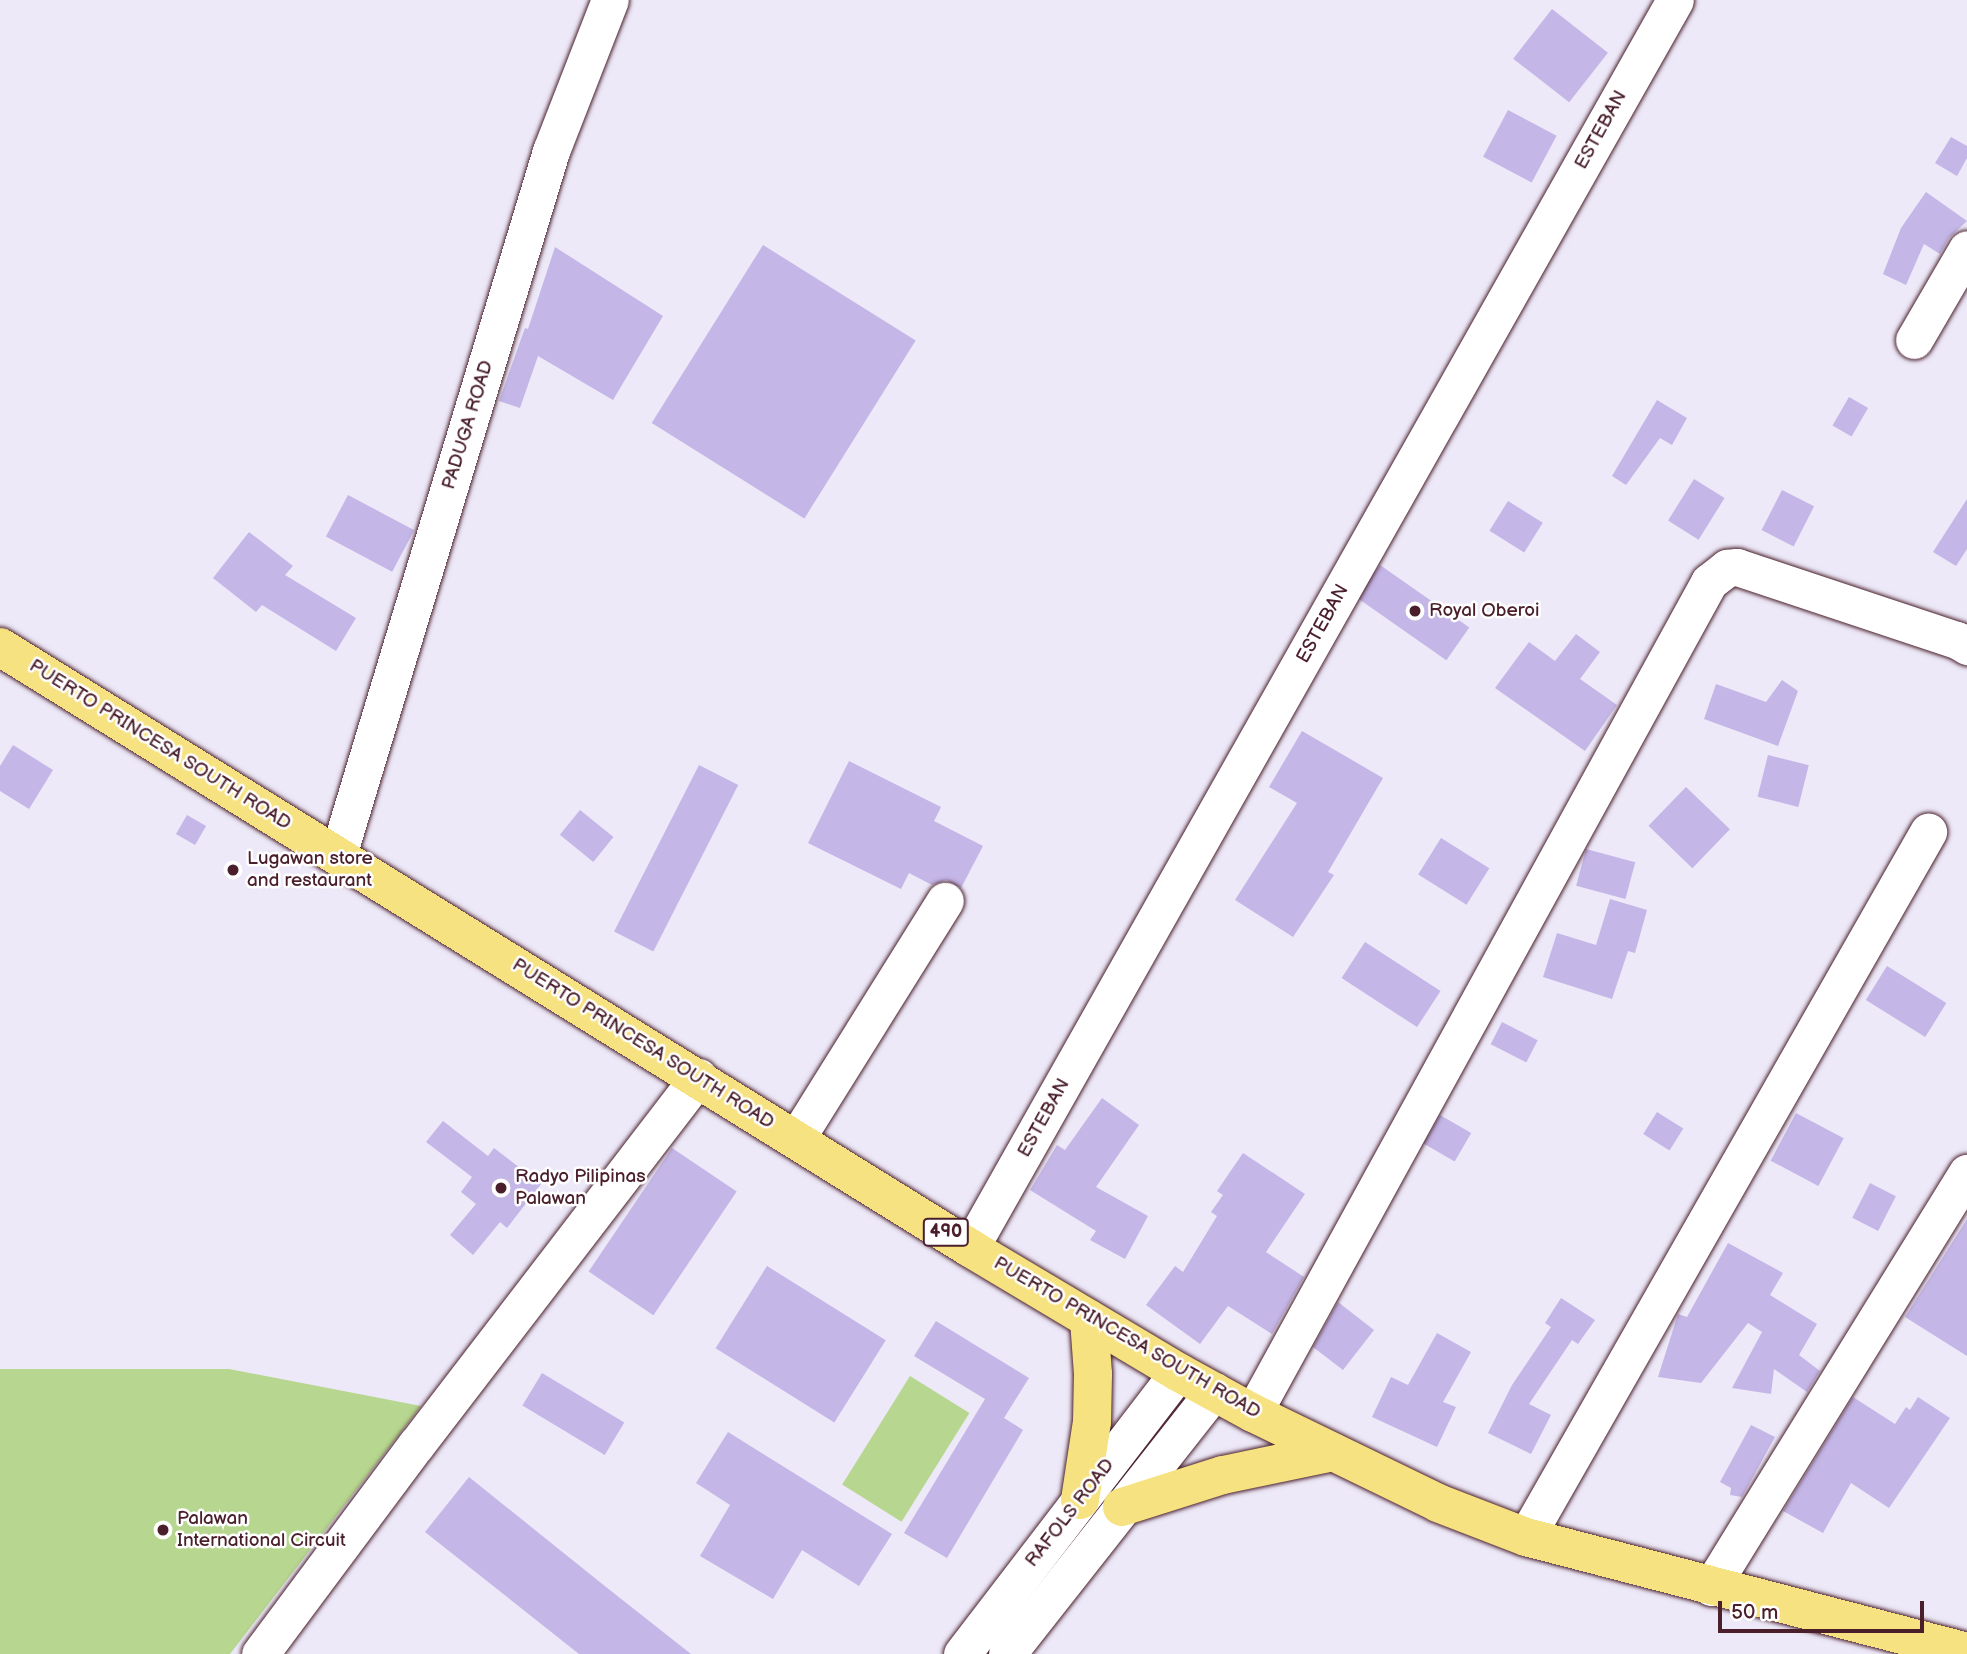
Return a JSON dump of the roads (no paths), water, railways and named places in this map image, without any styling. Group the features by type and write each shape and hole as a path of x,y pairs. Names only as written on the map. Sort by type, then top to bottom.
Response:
{"main road":[{"name":"PUERTO PRINCESA SOUTH ROAD","path":"0,647 698,1077 970,1248 1178,1372 1253,1413 1438,1503 1526,1537 1966,1653"},
{"path":"1080,1500 1092,1422 1093,1374 1089,1319"},
{"path":"1122,1507 1223,1475 1333,1452"}],"street":[{"name":"PADUGA ROAD","path":"338,855 551,151 610,0"},
{"name":"ESTEBAN","path":"970,1248 1675,0"},
{"path":"1914,340 1965,258"},
{"path":"1253,1413 1709,582 1727,568 1737,567 1964,636"},
{"path":"1526,1537 1928,832"},
{"path":"796,1139 945,901"},
{"path":"260,1654 416,1445 698,1077"},
{"path":"1711,1587 1967,1173"},
{"name":"RAFOLS ROAD","path":"962,1654 1178,1372"},
{"name":"RAFOLS ROAD","path":"1007,1654 1214,1391"}],"place":[{"name":"Royal Oberoi","path":"1415,611"},
{"name":"Lugawan store and restaurant","path":"233,870"},
{"name":"Radyo Pilipinas Palawan","path":"501,1188"},
{"name":"Palawan International Circuit","path":"163,1530"}]}
